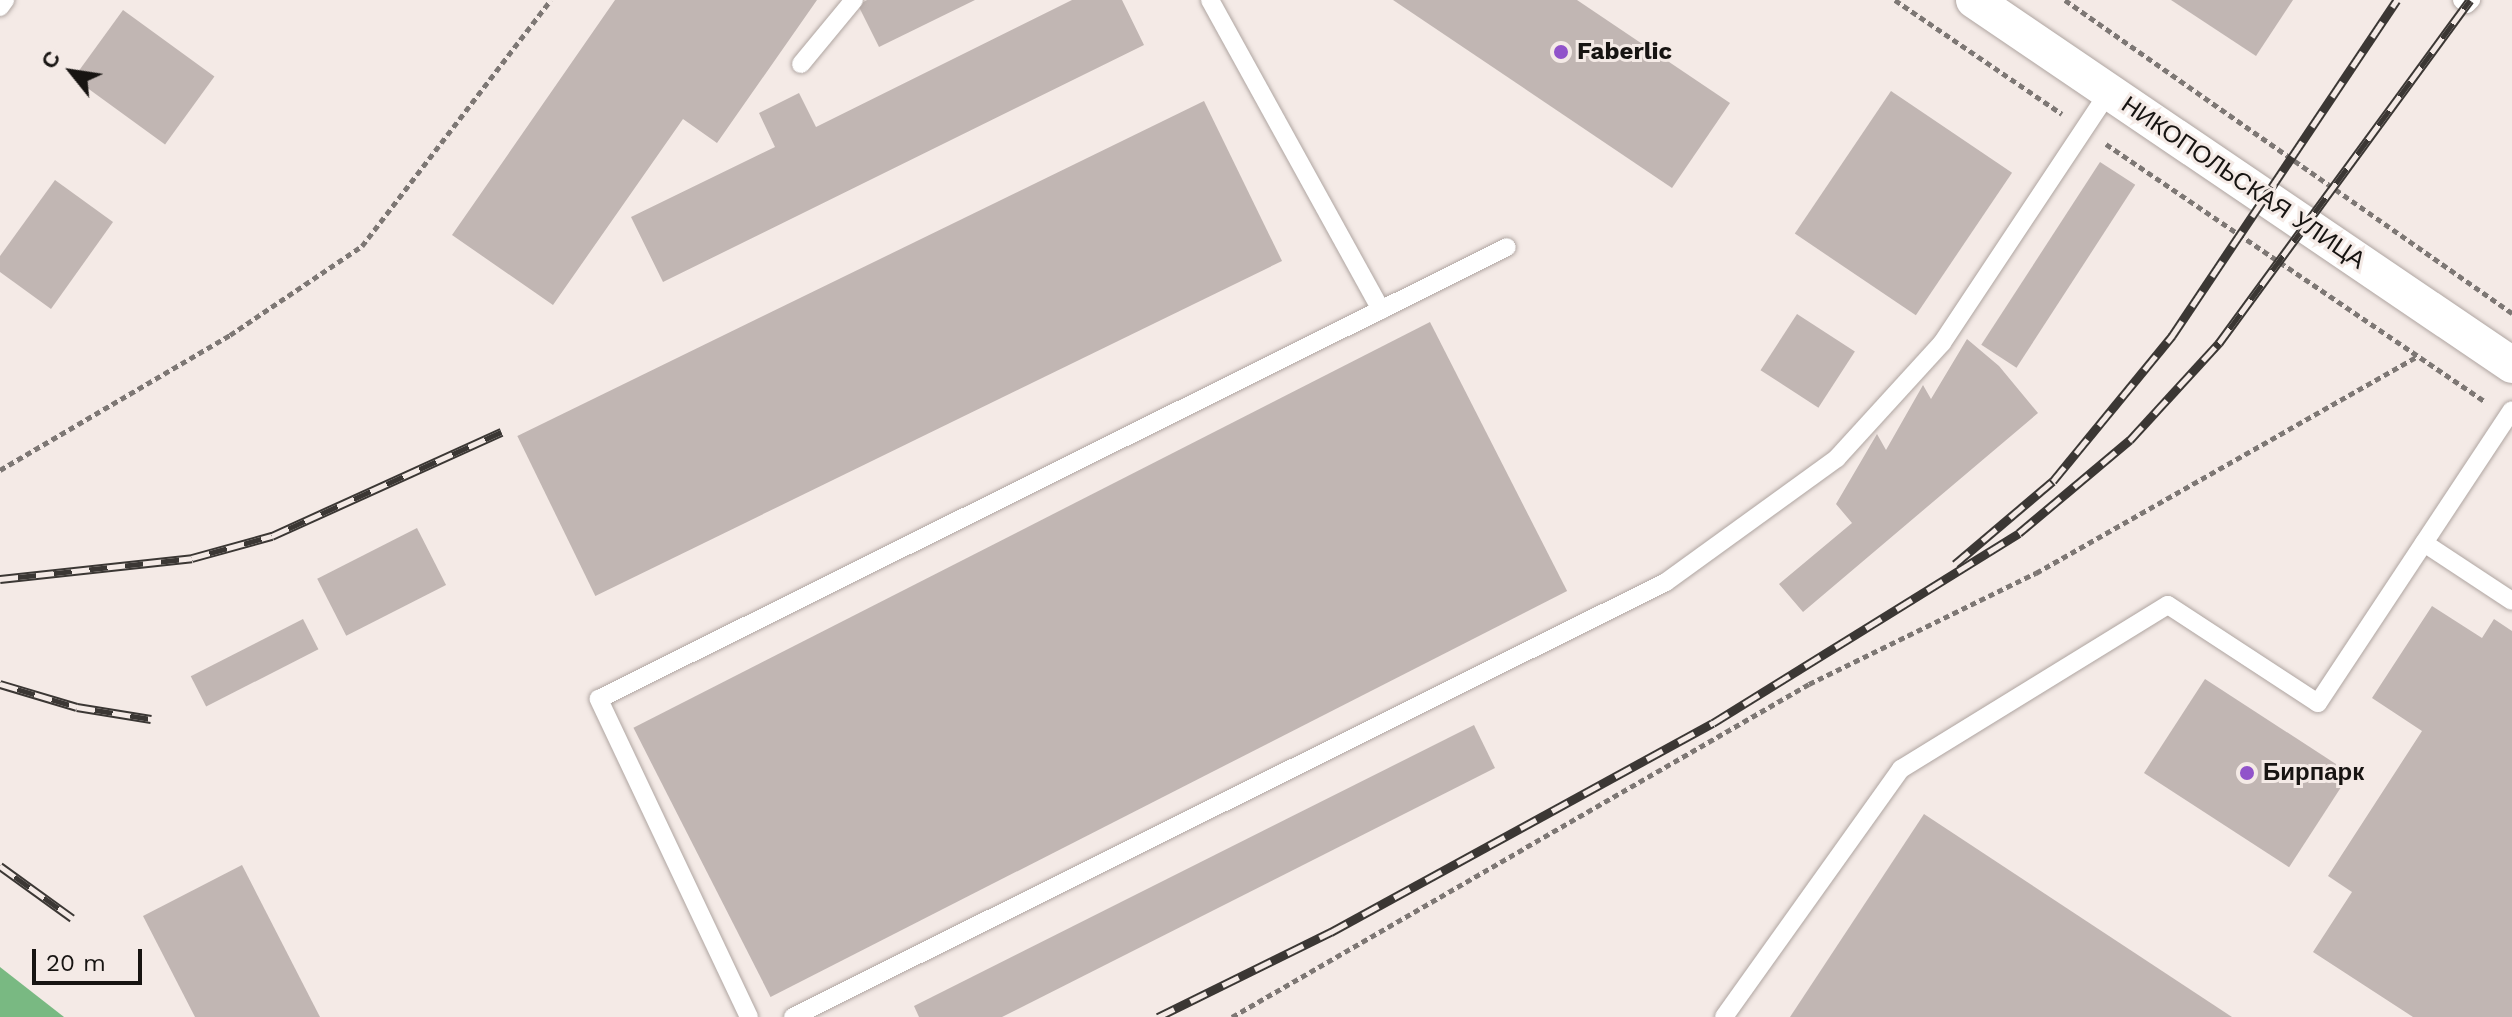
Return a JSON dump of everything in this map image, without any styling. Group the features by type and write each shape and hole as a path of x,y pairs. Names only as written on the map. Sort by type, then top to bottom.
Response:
{"street":[{"name":"НИКОПОЛЬСКАЯ УЛИЦА","path":"1974,0 2512,365"}],"lane":[{"path":"0,7 5,0"},
{"path":"801,64 854,0"},
{"path":"1210,0 1381,310"},
{"path":"2462,0 2467,4 2471,0"},
{"path":"793,1017 1666,582 1847,447 1942,343 2109,92"},
{"path":"749,1017 599,699 1507,247"},
{"path":"1724,1017 1901,769 2168,605 2318,703 2510,413"},
{"path":"2424,543 2512,601"}],"path":[{"path":"0,470 230,335 362,246 551,0"},
{"path":"1895,0 2418,356 2510,413"},
{"path":"2065,0 2512,313"},
{"path":"1232,1017 1809,684 2036,573 2418,356"}],"green space":[{"path":"0,967 64,1017 0,1017"}],"building":[{"path":"615,0 817,0 717,143 683,119 553,305 452,235"},
{"path":"867,0 975,0 879,47 858,5"},
{"path":"1072,0 1122,0 1144,45 663,282 631,217 775,147 759,113 799,93 816,127"},
{"name":"Faberlic","path":"1393,0 1577,0 1730,103 1672,188"},
{"path":"2171,0 2293,0 2256,56"},
{"path":"123,10 214,76 165,144 74,78"},
{"path":"1891,91 2012,173 1916,315 1795,234"},
{"path":"1204,101 1282,261 595,596 517,436"},
{"path":"2100,162 2135,185 2016,368 1981,345"},
{"path":"55,180 113,222 51,309 0,272 0,256"},
{"path":"1797,314 1855,352 1818,408 1761,370"},
{"path":"1430,322 1567,591 771,997 633,728"},
{"path":"1967,339 1999,366 2038,413 1803,612 1779,584 1852,523 1836,504 1877,434 1886,450 1923,385 1931,399"},
{"path":"417,528 446,585 346,636 317,579"},
{"path":"2432,606 2482,638 2494,619 2512,631 2512,1017 2413,1017 2313,952 2352,892 2328,876 2422,731 2372,698"},
{"path":"303,619 318,649 206,706 191,676"},
{"name":"Бирпарк","path":"2205,679 2350,773 2289,867 2144,773"},
{"path":"1474,725 1495,768 1002,1017 919,1017 914,1006"},
{"path":"1924,814 2232,1017 1790,1017"},
{"path":"242,865 320,1017 195,1017 143,916"}],"railway":[{"path":"1955,564 2053,481 2172,336 2397,0"},
{"path":"1158,1017 1331,932 1713,723 2019,533 2130,440 2219,343 2470,0"},
{"path":"0,579 192,558 272,536 501,432"},
{"path":"0,684 77,707 151,719"},
{"path":"0,866 72,918"}],"place":[{"name":"Faberlic","path":"1561,52"},
{"name":"Бирпарк","path":"2247,773"}]}
